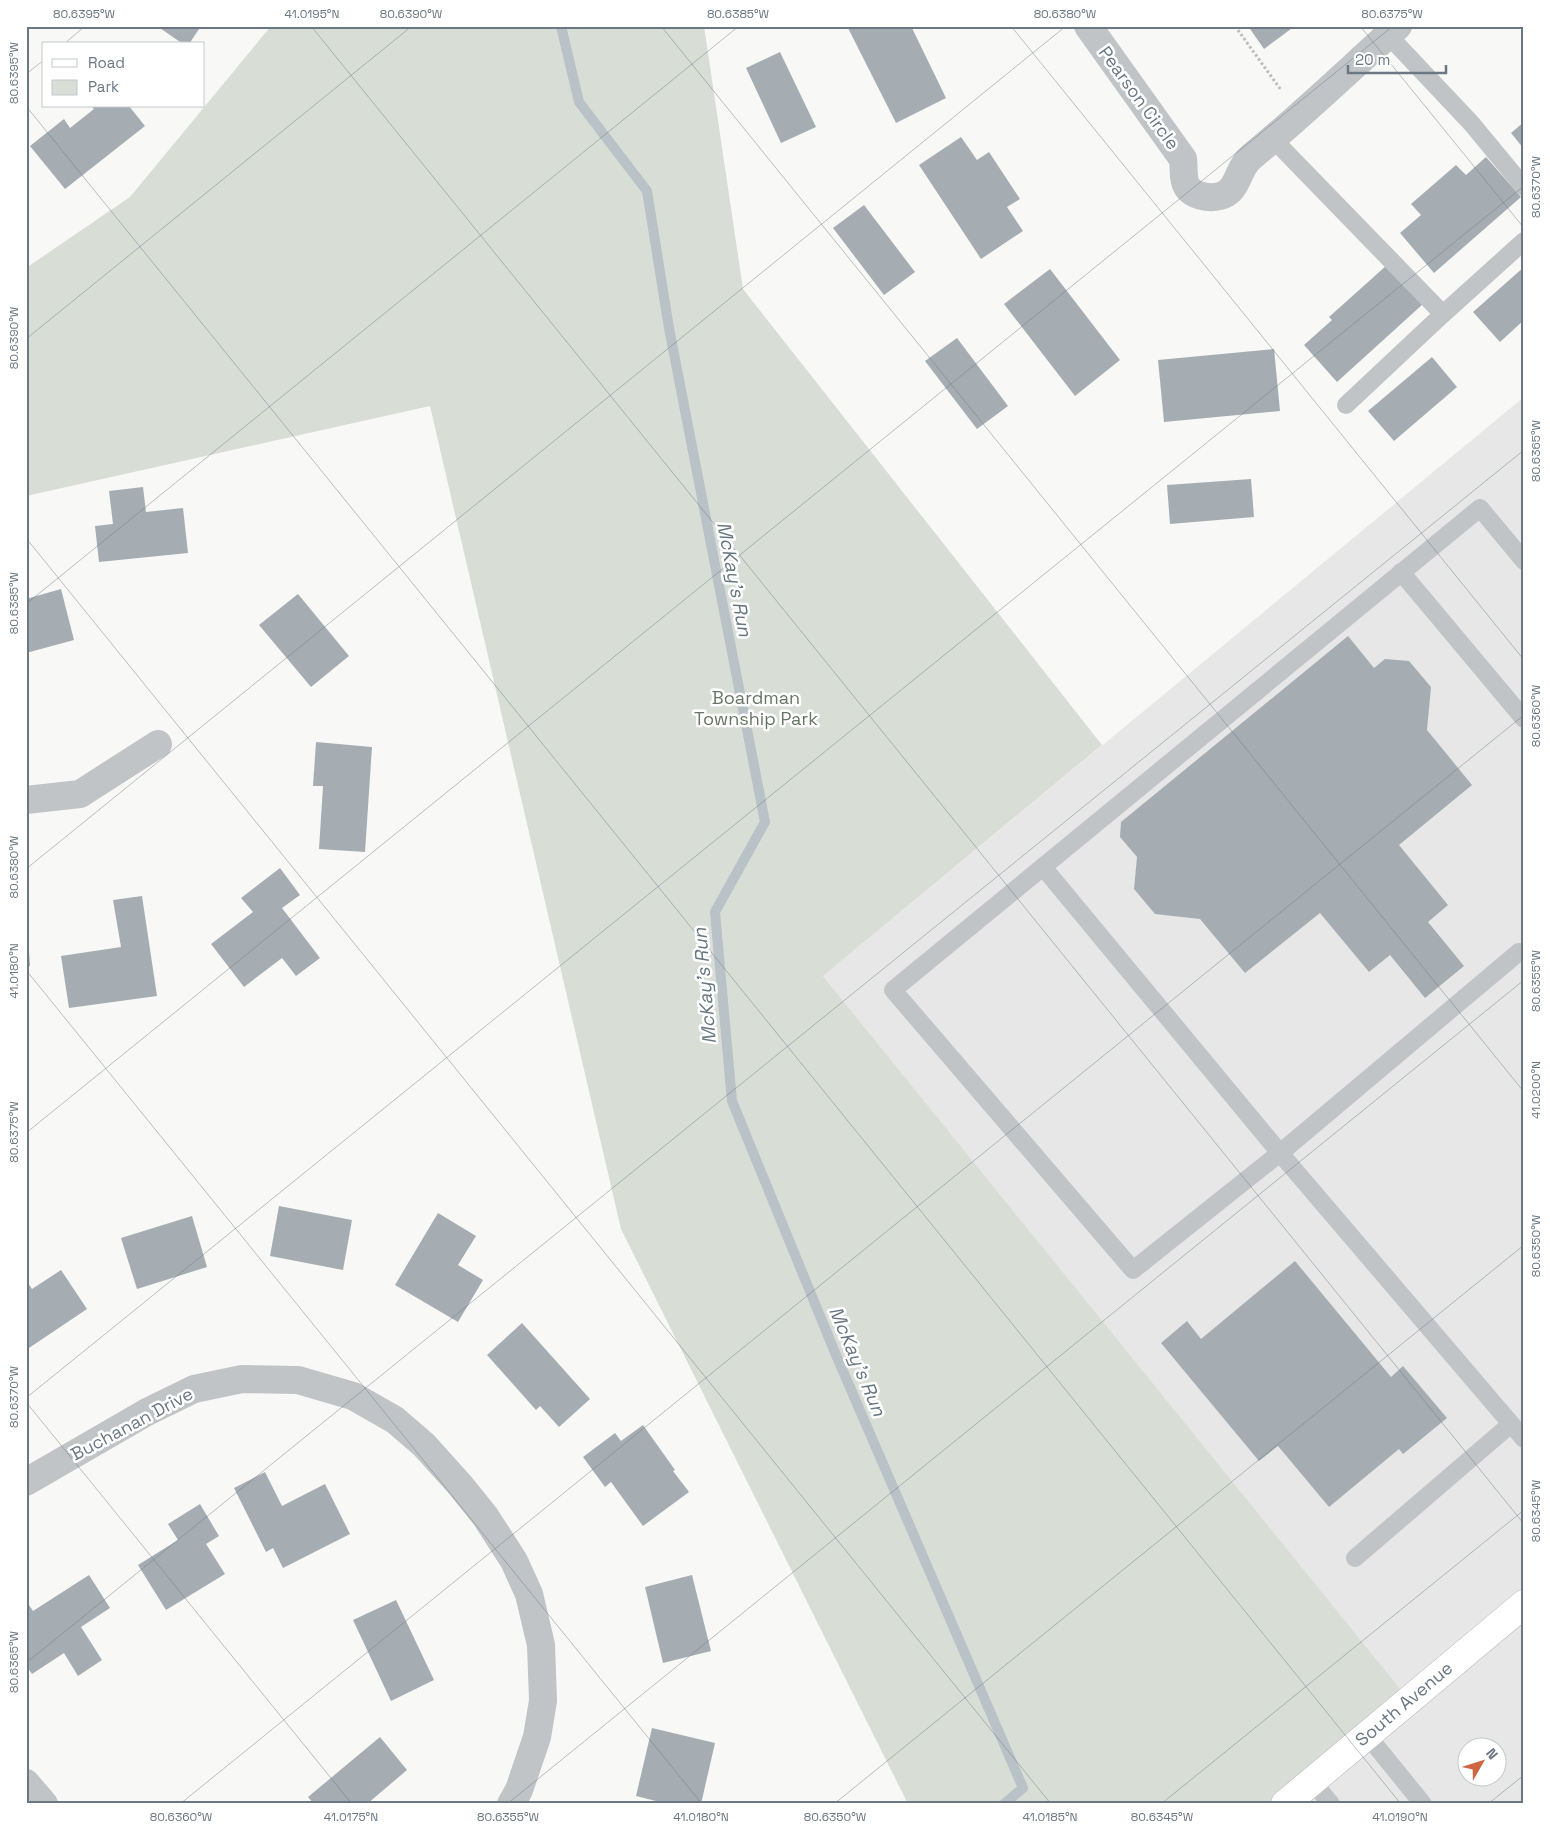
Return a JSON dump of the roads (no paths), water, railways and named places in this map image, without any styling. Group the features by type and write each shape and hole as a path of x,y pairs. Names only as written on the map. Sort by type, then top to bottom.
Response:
{"main road":[{"name":"South Avenue","path":"1285,1804 1524,1604"}],"street":[{"name":"Pearson Circle","path":"1088,26 1183,159 1185,183 1192,191 1207,198 1222,195 1235,186 1246,162 1393,31"},
{"path":"26,800 80,794 158,744"},
{"name":"Buchanan Drive","path":"26,1482 148,1412 194,1389 242,1379 298,1380 353,1396 395,1420 424,1445 485,1516 514,1561 529,1594 541,1646 543,1701 537,1737 519,1790 511,1804"},
{"path":"26,1783 44,1804"}],"lane":[{"path":"1393,31 1524,187"},
{"path":"1273,139 1443,314"},
{"path":"1346,406 1443,314 1524,241"},
{"path":"1522,953 1280,1153 1133,1270 893,990 1480,508 1524,561"},
{"path":"1401,572 1524,719"},
{"path":"1042,867 1280,1153 1524,1439"},
{"path":"1355,1558 1511,1424"},
{"path":"1367,1735 1423,1804"},
{"path":"1312,1781 1331,1804"}],"waterway":[{"name":"McKay's Run","path":"561,26 579,102 647,191 669,328 765,822 715,912 732,1101 836,1355 1023,1788 1004,1804"}],"park label":[{"name":"Boardman Township Park","path":"756,708"}]}
